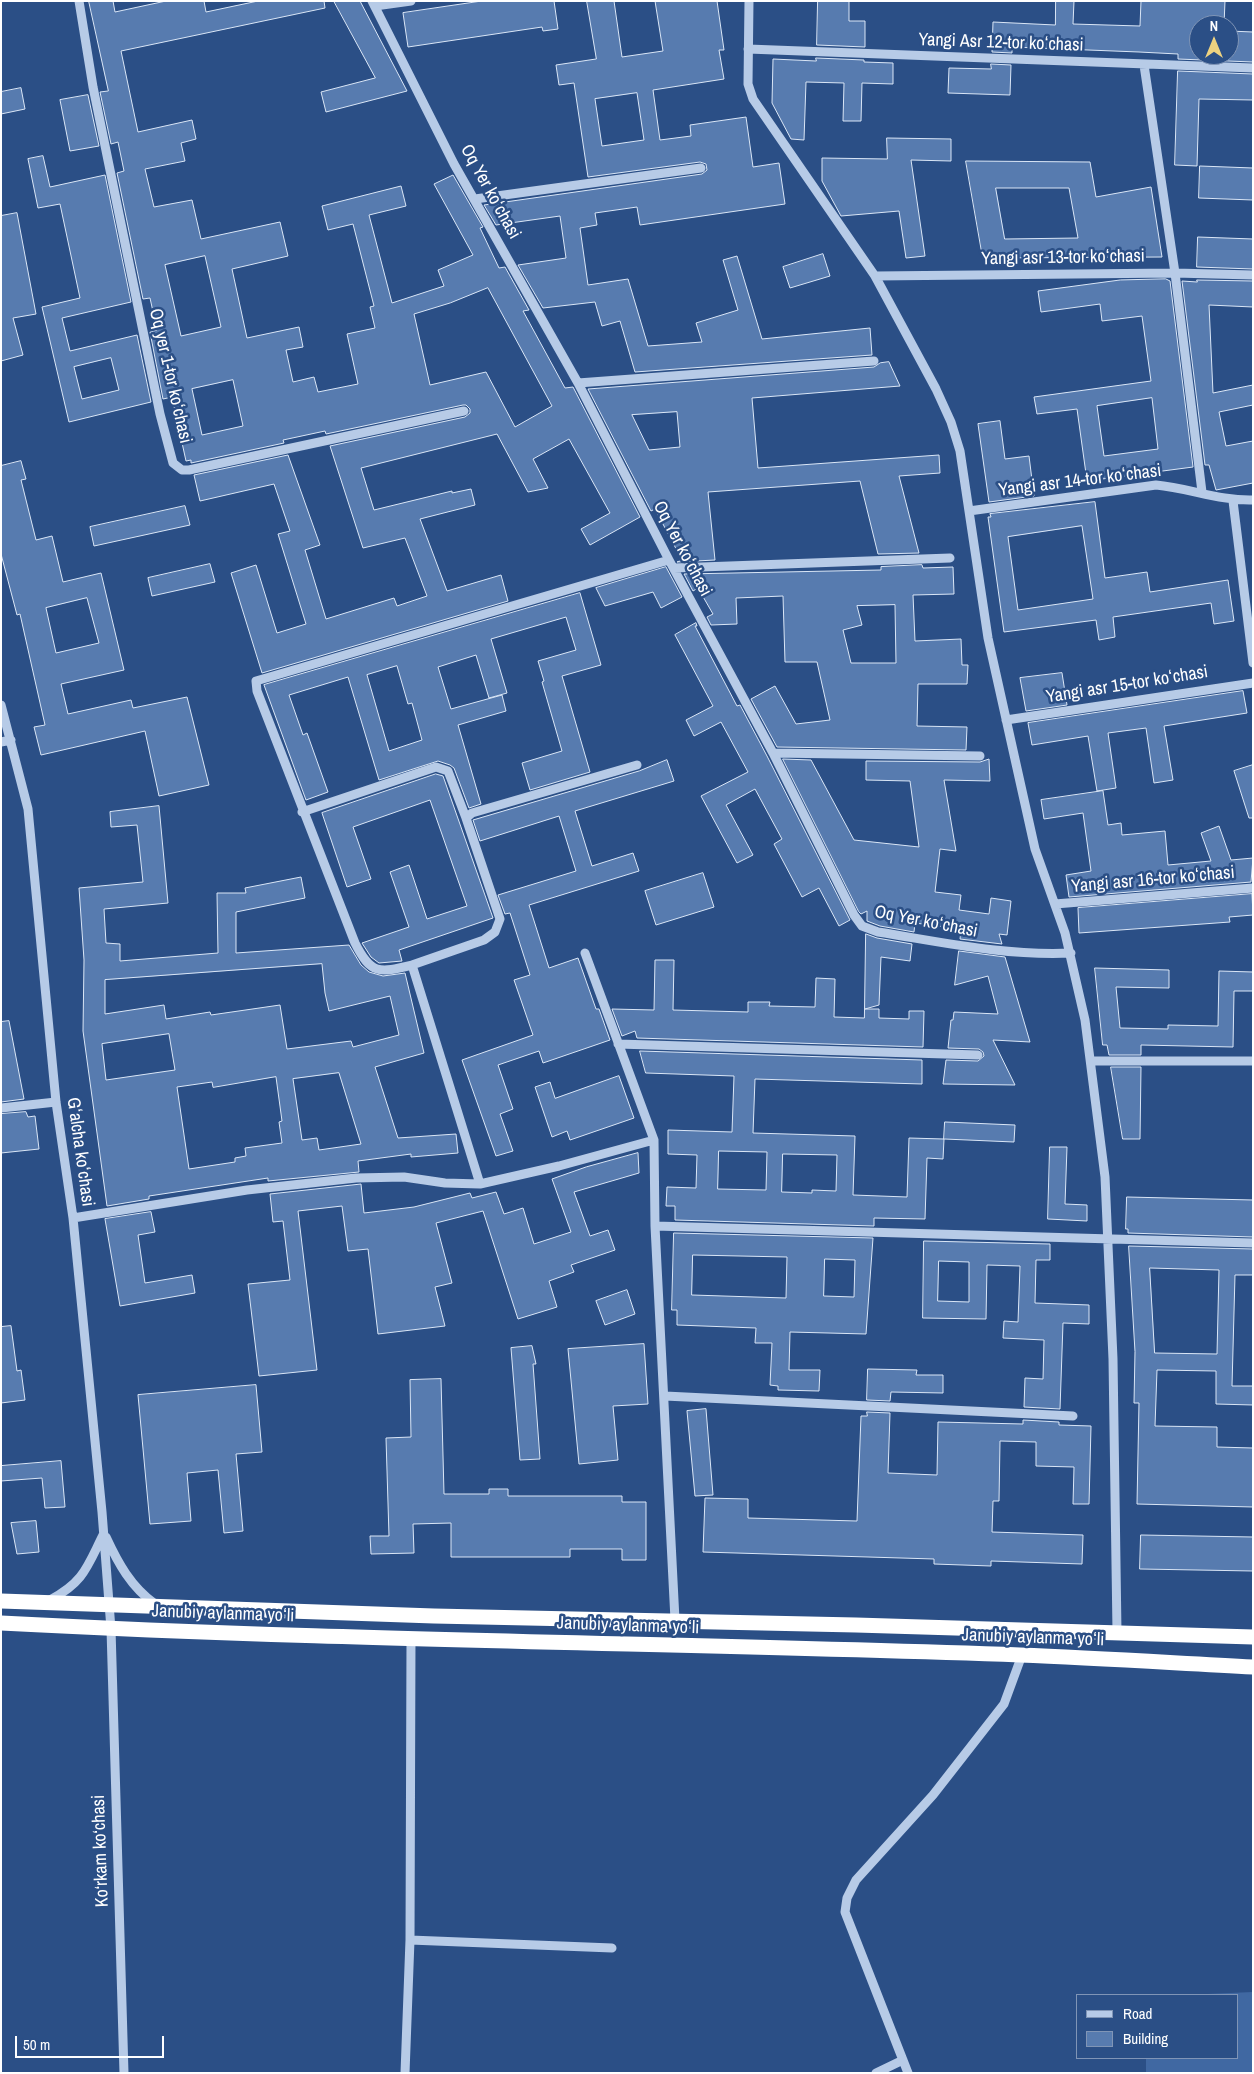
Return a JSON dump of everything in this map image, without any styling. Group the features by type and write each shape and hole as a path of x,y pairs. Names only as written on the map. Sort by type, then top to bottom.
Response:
{"highway":[{"name":"Janubiy aylanma yoʻli","path":"1,1601 44,1604 434,1616 675,1620 1117,1632 1253,1638"},
{"name":"Janubiy aylanma yoʻli","path":"1,1623 111,1629 411,1639 1022,1656 1253,1667"}],"street":[{"name":"Oq yer 1-tor koʻchasi","path":"79,1 93,87 158,405 174,463 178,468 189,470 464,410"},
{"path":"374,4 411,1"},
{"path":"749,1 748,84 753,99 875,276 936,389 951,422 960,451 988,638 1035,849 1071,953 1085,1020 1091,1061 1105,1177 1108,1239 1113,1359 1117,1632"},
{"name":"Oq Yer koʻchasi","path":"374,4 454,164 578,382 668,560 773,753 854,916 862,926 878,932 1004,952 1027,954 1071,953"},
{"name":"Yangi Asr 12-tor koʻchasi","path":"748,49 1253,68"},
{"path":"1144,64 1175,273 1202,492"},
{"path":"475,198 702,168"},
{"name":"Yangi asr 13-tor koʻchasi","path":"875,276 1175,273 1253,275"},
{"path":"578,382 874,362"},
{"name":"Yangi asr 14-tor koʻchasi","path":"969,511 1156,485 1202,492 1233,501 1253,500"},
{"path":"1233,501 1253,663"},
{"path":"674,568 950,558"},
{"path":"302,812 436,767 448,771 500,919 495,932 484,940 412,965 382,970 372,968 363,960 302,812 255,685 259,679 668,560"},
{"name":"Yangi asr 15-tor koʻchasi","path":"1006,720 1253,683"},
{"name":"Gʻalcha koʻchasi","path":"1,705 28,810 56,1102 73,1218 104,1532 109,1606"},
{"path":"1,742 11,740"},
{"path":"773,753 980,756"},
{"path":"466,818 472,813 637,765"},
{"name":"Yangi asr 16-tor koʻchasi","path":"1055,904 1253,888"},
{"path":"585,953 654,1140 655,1226 675,1620"},
{"path":"412,965 480,1184"},
{"path":"618,1044 978,1055"},
{"path":"1091,1061 1253,1061"},
{"path":"1,1108 56,1102"},
{"path":"73,1218 247,1190 356,1178 404,1176 445,1183 480,1184 559,1166 654,1140"},
{"path":"655,1226 1253,1243"},
{"path":"664,1396 1074,1416"},
{"path":"44,1604 64,1593 82,1576 104,1532"},
{"path":"104,1532 115,1556 130,1580 143,1596 159,1607"},
{"name":"Ko‘rkam ko‘chasi","path":"109,1606 124,2073"},
{"path":"405,2073 410,1940 411,1639"},
{"path":"908,2073 845,1912 847,1898 856,1880 933,1795 1004,1704 1022,1656"},
{"path":"410,1940 612,1948"},
{"path":"876,2073 902,2060"}],"shaded area":[{"path":"1253,1992 1253,2073 1146,2073 1146,2059 1239,2059 1239,1994 1207,1994"}],"building":[{"path":"89,1 113,1 115,12 166,1 204,1 206,12 258,1 324,1 325,8 121,51 138,132 192,120 196,139 181,143 185,161 145,169 154,207 192,200 201,239 280,222 288,256 232,269 247,338 299,327 303,347 286,350 293,382 314,377 318,392 358,384 347,334 375,328 370,307 374,306 353,224 328,230 322,206 401,186 406,206 369,215 392,303 444,286 438,270 473,255 434,184 453,175 483,227 480,228 499,268 505,267 529,310 523,311 565,388 573,387 640,517 590,545 581,529 610,513 569,439 533,459 548,488 528,492 497,434 361,468 374,510 452,491 452,493 471,489 475,505 420,519 447,591 501,575 508,601 262,673 231,573 256,565 277,633 306,624 278,534 290,531 274,484 200,501 194,475 288,455 320,545 305,550 326,619 394,598 397,606 427,596 405,538 363,548 330,446 465,417 470,413 470,409 463,405 326,434 325,431 283,440 284,443 191,463 191,460 186,461 172,397 163,399 150,332 157,330 150,298 143,299 117,173 124,171 118,142 111,144 100,92 108,91","holes":["205,256 221,327 181,336 165,265","488,288 552,406 515,427 486,372 430,385 414,314 450,303","233,380 243,426 202,435 192,389"]},
{"path":"334,1 360,1 407,91 326,112 321,92 375,78"},
{"path":"482,1 554,1 558,29 543,31 542,27 408,47 403,13"},
{"path":"587,1 614,1 622,57 663,51 655,1 717,1 724,50 719,50 724,79 653,90 660,140 691,136 690,125 746,117 753,167 779,163 785,204 640,225 637,207 595,213 597,225 580,228 588,285 628,279 648,346 702,342 696,323 738,310 723,260 737,256 762,339 870,328 872,355 635,372 620,321 602,326 595,302 543,308 518,265 566,258 560,216 496,225 484,205 702,174 707,170 706,164 700,162 588,177 574,83 559,85 556,65 596,59","holes":["637,93 644,140 602,146 595,99"]},
{"path":"818,1 849,1 849,21 865,21 865,47 817,45"},
{"path":"1056,1 1074,1 1073,24 1140,26 1141,1 1225,1 1224,15 1189,15 1189,59 1178,59 1178,54 1012,47 1012,53 992,52 993,22 1055,25"},
{"path":"1239,31 1253,32 1253,62 1239,61"},
{"path":"816,58 893,63 893,84 862,83 861,121 843,121 844,83 806,82 804,140 791,139 772,103 773,59 816,61"},
{"path":"991,64 1011,65 1010,95 948,93 949,68 991,69"},
{"path":"1178,71 1253,74 1253,100 1199,99 1197,166 1175,165"},
{"path":"21,88 25,109 1,114 1,92"},
{"path":"88,95 99,146 70,151 60,100"},
{"path":"887,138 951,139 951,161 911,160 925,256 906,258 899,211 841,216 822,181 822,158 887,159"},
{"path":"43,156 50,187 105,175 131,302 62,318 70,351 137,335 151,402 69,422 42,307 80,298 60,204 38,208 28,159","holes":["111,358 119,390 82,399 74,367"]},
{"path":"966,161 1090,162 1096,197 1151,187 1162,257 983,258","holes":["996,188 1069,188 1078,238 1005,239"]},
{"path":"1200,166 1253,168 1253,200 1199,198"},
{"path":"17,213 36,314 13,318 23,355 1,361 1,216"},
{"path":"1198,237 1253,239 1253,269 1197,267"},
{"path":"823,254 830,276 790,288 783,267"},
{"path":"1166,279 1170,281 1193,467 1087,481 1077,409 1037,414 1034,397 1151,381 1142,316 1102,321 1100,304 1041,312 1038,291 1120,280","holes":["1152,398 1158,449 1104,456 1097,406"]},
{"path":"1197,280 1253,281 1253,307 1209,305 1213,393 1253,385 1253,405 1219,412 1226,446 1253,441 1253,483 1216,490 1209,465 1205,465 1182,281 1197,282"},
{"path":"889,362 900,386 752,398 758,468 939,455 940,473 899,476 919,553 878,554 860,481 708,492 715,560 677,562 682,560 655,509 651,511 588,389 874,367 880,363","holes":["677,412 680,447 649,450 632,415"]},
{"path":"1000,421 1005,459 1029,456 1034,496 989,502 978,424"},
{"path":"21,461 26,479 21,480 36,540 52,536 63,582 101,573 124,670 61,684 68,714 131,700 133,708 187,697 209,785 159,796 145,731 41,755 34,727 45,725 20,614 17,615 1,554 1,466","holes":["87,598 99,643 56,653 46,608"]},
{"path":"1095,502 1105,578 1147,572 1150,592 1228,580 1234,621 1214,624 1211,603 1113,617 1115,637 1099,640 1096,620 1004,632 988,517 991,517 990,514","holes":["1082,526 1093,599 1018,610 1008,537"]},
{"path":"185,506 190,525 94,546 90,527"},
{"path":"210,564 215,582 152,596 148,578"},
{"path":"922,565 923,568 953,567 954,594 913,595 915,641 961,639 962,665 968,665 967,684 918,684 917,726 967,727 966,750 777,747 751,699 775,686 796,724 830,720 817,662 785,662 783,596 736,598 737,624 711,625 707,617 713,614 698,588 693,591 684,574 881,570 881,567","holes":["895,605 896,663 851,663 843,630 862,625 857,606"]},
{"path":"666,567 682,597 661,608 653,592 605,606 596,588"},
{"path":"580,593 601,665 562,676 590,772 530,790 522,763 562,751 542,682 544,681 538,661 576,650 566,617 491,639 507,693 489,698 476,655 438,667 451,709 502,695 506,711 458,725 481,804 469,808 454,768 438,761 379,780 348,677 289,695 303,735 307,733 328,792 306,800 264,685","holes":["397,666 408,704 412,703 422,740 389,751 367,675"]},
{"path":"696,623 697,626 695,626 737,706 740,705 767,756 850,920 839,926 819,888 802,897 774,844 782,839 755,789 726,805 753,855 737,863 701,796 748,772 721,722 694,736 686,720 713,706 675,635"},
{"path":"1062,673 1067,705 1026,711 1020,678"},
{"path":"1243,691 1247,713 1164,726 1173,780 1154,783 1146,728 1108,733 1116,788 1097,791 1088,736 1032,745 1028,723"},
{"path":"783,759 811,760 854,840 919,847 910,781 866,780 866,761 980,762 989,759 990,781 944,780 956,851 940,849 935,892 961,895 959,910 989,914 991,898 1011,901 1007,935 999,934 1002,944 960,939 961,929 915,923 914,932 880,926 867,921 867,911 861,914 859,912"},
{"path":"667,760 674,781 575,811 592,866 633,853 639,871 529,905 549,968 578,958 596,1009 599,1009 610,1040 543,1063 539,1051 498,1065 513,1109 500,1114 513,1151 496,1156 462,1060 533,1035 514,980 530,975 510,913 505,914 498,895 576,871 559,816 480,841 473,820 639,771"},
{"path":"1253,765 1253,818 1249,818 1234,771"},
{"path":"436,774 443,776 493,918 399,950 402,961 379,963 371,957 362,943 409,927 390,872 409,865 427,919 467,906 430,800 353,827 371,879 347,887 322,813"},
{"path":"1103,791 1108,825 1121,823 1122,835 1165,831 1168,865 1211,861 1201,833 1219,826 1231,860 1253,858 1251,882 1069,897 1066,875 1091,871 1083,813 1044,819 1041,800"},
{"path":"159,806 168,903 104,909 106,943 120,944 120,961 218,953 217,893 246,893 245,888 301,877 305,898 236,912 236,953 349,945 361,965 369,972 383,976 405,973 424,1053 375,1067 398,1138 456,1134 458,1153 411,1157 411,1154 358,1161 359,1172 268,1181 268,1178 149,1196 149,1199 107,1206 83,1031 84,960 79,888 143,882 137,825 111,827 110,812","holes":["322,964 329,1011 390,996 399,1035 353,1047 351,1041 287,1049 280,1005 211,1015 210,1012 166,1019 164,1005 105,1014 105,980","169,1034 175,1070 106,1080 102,1044","339,1073 361,1144 319,1150 317,1138 302,1140 293,1079","276,1077 282,1121 279,1122 282,1143 245,1148 246,1156 235,1158 235,1162 189,1169 177,1087 212,1082 213,1087"]},
{"path":"703,873 714,907 656,925 645,891"},
{"path":"1252,894 1253,915 1229,917 1230,922 1079,933 1078,908"},
{"path":"866,934 877,938 912,944 910,961 881,957 879,1005 865,1009 879,1009 879,1018 909,1019 909,1011 924,1011 923,1047 637,1038 635,1031 622,1036 612,1009 654,1010 655,960 674,960 673,1010 748,1012 748,1002 770,1002 769,1006 815,1007 816,978 835,979 834,1017 864,1018"},
{"path":"959,951 1005,957 1030,1042 993,1040 1015,1085 943,1084 946,1060 978,1061 984,1056 983,1052 979,1049 948,1048 951,1020 953,1020 954,1012 998,1014 988,976 955,985"},
{"path":"1095,968 1169,970 1169,988 1116,987 1120,1028 1168,1029 1168,1025 1218,1026 1219,971 1253,972 1253,991 1234,991 1233,1047 1141,1045 1141,1055 1109,1055 1107,1045 1103,1045"},
{"path":"9,1021 24,1099 1,1102 1,1022"},
{"path":"640,1051 922,1060 922,1084 755,1079 753,1133 855,1136 853,1195 907,1197 909,1138 944,1139 943,1159 927,1158 925,1219 874,1218 874,1226 675,1220 675,1206 666,1206 667,1187 696,1188 697,1155 668,1154 668,1130 732,1132 734,1076 646,1073","holes":["719,1151 767,1152 766,1190 718,1189","783,1154 837,1155 836,1191 812,1190 812,1193 782,1192"]},
{"path":"1111,1067 1141,1067 1140,1139 1123,1139"},
{"path":"619,1076 634,1118 570,1140 567,1131 552,1137 535,1087 550,1082 555,1098"},
{"path":"26,1112 28,1117 35,1116 39,1149 1,1153 1,1114"},
{"path":"945,1122 1015,1125 1014,1142 944,1139"},
{"path":"1050,1147 1067,1147 1065,1204 1087,1205 1087,1221 1048,1219"},
{"path":"638,1153 639,1173 574,1192 590,1236 608,1230 615,1250 571,1265 574,1272 549,1281 557,1307 518,1319 483,1211 436,1223 452,1283 435,1287 445,1326 378,1334 368,1249 348,1251 342,1206 298,1211 317,1370 259,1376 248,1284 290,1280 283,1221 273,1222 270,1194 361,1184 364,1213 414,1207 470,1193 472,1198 496,1192 504,1214 523,1208 534,1244 571,1232 552,1179 586,1167"},
{"path":"1127,1197 1253,1200 1253,1237 1128,1233 1128,1229 1126,1229"},
{"path":"151,1212 155,1232 138,1235 145,1283 192,1275 195,1293 120,1306 105,1219"},
{"path":"674,1233 873,1238 866,1334 790,1332 789,1370 820,1370 819,1391 778,1390 778,1386 770,1385 772,1343 755,1343 756,1328 677,1325 677,1310 672,1310","holes":["693,1255 787,1257 786,1298 692,1295","825,1259 855,1260 854,1297 824,1296"]},
{"path":"924,1241 1050,1244 1050,1260 1036,1260 1035,1303 1089,1305 1089,1324 1063,1323 1060,1409 1024,1407 1025,1378 1043,1379 1044,1340 1003,1338 1004,1321 1018,1322 1020,1266 987,1265 986,1319 923,1318","holes":["939,1261 969,1262 969,1302 938,1301"]},
{"path":"1129,1246 1253,1249 1253,1275 1235,1275 1232,1386 1253,1386 1253,1405 1216,1404 1216,1371 1157,1370 1155,1426 1217,1427 1217,1447 1253,1448 1253,1507 1137,1504 1139,1403 1134,1403 1135,1352","holes":["1150,1268 1219,1270 1217,1354 1155,1353"]},
{"path":"627,1290 635,1314 605,1325 596,1301"},
{"path":"11,1326 17,1371 21,1370 25,1400 1,1403 1,1327"},
{"path":"644,1344 648,1404 613,1406 618,1460 579,1464 568,1349"},
{"path":"532,1346 536,1364 533,1364 540,1459 520,1460 511,1348"},
{"path":"868,1369 917,1370 916,1375 943,1375 943,1393 891,1392 890,1401 867,1400"},
{"path":"441,1379 444,1494 489,1494 489,1489 508,1489 508,1496 622,1496 622,1502 646,1502 646,1560 622,1560 622,1549 570,1549 570,1557 451,1557 451,1523 413,1524 414,1553 371,1554 370,1536 389,1536 386,1438 411,1437 410,1380"},
{"path":"256,1385 262,1452 236,1454 243,1531 224,1533 218,1470 187,1473 191,1521 150,1524 138,1395"},
{"path":"706,1409 713,1495 695,1496 687,1411"},
{"path":"867,1412 890,1413 888,1473 937,1475 938,1422 1023,1424 1023,1420 1059,1422 1059,1425 1091,1426 1089,1504 1073,1504 1074,1467 1036,1466 1036,1442 1000,1441 999,1501 993,1501 992,1532 1083,1535 1082,1564 991,1561 991,1566 934,1564 934,1559 703,1552 705,1498 748,1499 748,1518 857,1521 861,1416 867,1416"},
{"path":"61,1461 65,1507 45,1508 42,1478 1,1481 1,1466"},
{"path":"36,1521 39,1552 17,1554 11,1523"},
{"path":"1141,1535 1253,1537 1253,1571 1140,1569"}]}
